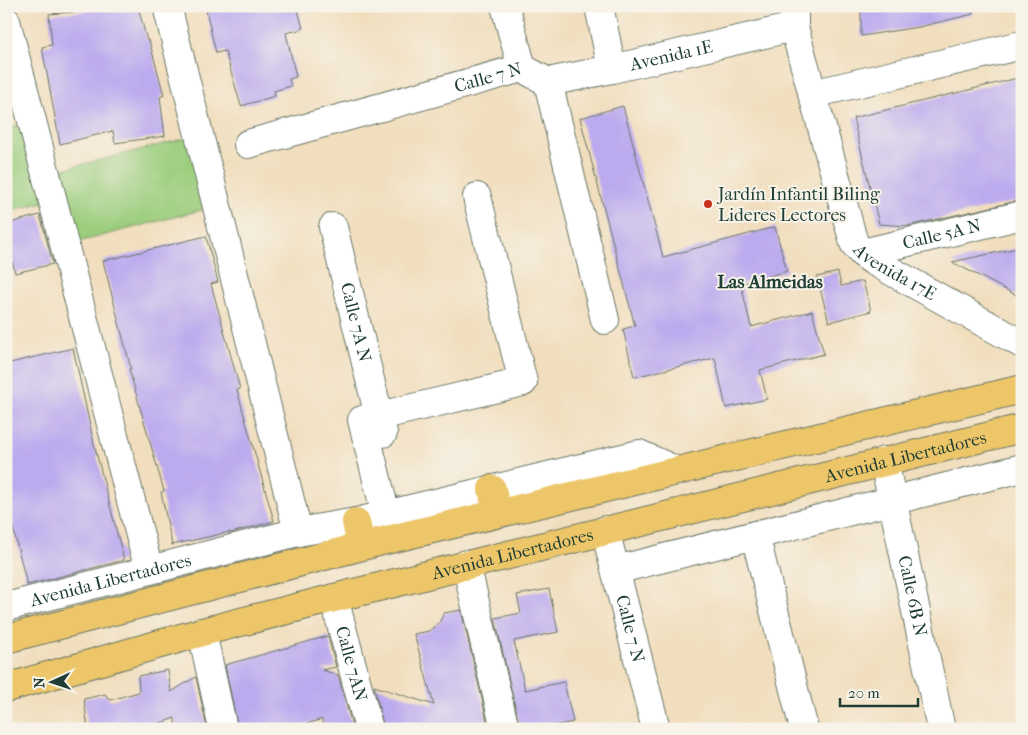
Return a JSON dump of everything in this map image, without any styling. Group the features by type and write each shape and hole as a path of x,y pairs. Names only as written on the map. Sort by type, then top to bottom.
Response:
{"main road":[{"name":"Avenida Libertadores","path":"6,638 358,534 494,501 678,471 1022,389"},
{"name":"Avenida Libertadores","path":"6,688 202,632 466,564 1022,428"}],"street":[{"path":"167,6 298,532"},
{"path":"506,6 522,68"},
{"path":"599,6 612,69"},
{"name":"Avenida 1E","path":"548,82 612,69 794,17"},
{"name":"Avenida 17E","path":"794,17 812,94 854,243 862,253 1022,344"},
{"path":"6,21 149,570"},
{"path":"812,94 1022,45"},
{"name":"Calle 7 N","path":"248,144 522,68 548,82 605,320"},
{"path":"378,416 523,382 477,197"},
{"name":"Calle 5A N","path":"862,253 1022,215"},
{"name":"Calle 7A N","path":"334,228 378,416 394,512"},
{"name":"Calle 6B N","path":"884,461 941,729"},
{"path":"616,570 1022,468"},
{"name":"Avenida Libertadores","path":"6,606 298,532 358,534 394,512 494,501"},
{"name":"Calle 7 N","path":"605,530 656,729"},
{"path":"755,535 804,729"},
{"path":"466,564 505,729"},
{"name":"Calle 7AN","path":"334,598 369,729"},
{"path":"202,632 224,729"}],"green space":[{"path":"27,123 47,201 6,212 6,129"},
{"path":"195,136 213,207 78,242 60,170"}],"building":[{"path":"99,6 138,6 164,95 160,97 165,136 115,143 113,131 60,144 42,47 52,45 49,14 100,10"},
{"path":"205,6 297,6 303,29 286,33 296,77 289,79 291,86 274,91 275,96 241,106 225,51 216,53"},
{"path":"861,6 972,6 973,14 919,27 861,36"},
{"path":"1022,77 1022,200 907,226 879,224 853,118"},
{"path":"623,106 663,257 775,227 787,271 741,284 751,327 812,311 824,354 760,370 767,399 726,408 715,358 634,377 623,329 635,326 580,118"},
{"path":"40,215 53,264 15,273 6,238 6,224"},
{"path":"206,236 218,282 211,284 240,389 237,390 274,521 231,533 172,545 161,492 164,491 129,369 131,369 103,261"},
{"path":"1022,247 1022,298 952,262"},
{"path":"838,272 841,286 863,281 871,311 829,322 817,277"},
{"path":"73,348 94,444 124,560 27,585 6,500 6,364"},
{"path":"549,589 558,632 514,641 525,690 564,682 573,722 539,729 520,729 495,618 521,613 517,595"},
{"path":"461,610 489,729 384,729 374,686 434,705 414,634 429,631 439,623 444,613"},
{"path":"328,636 336,667 322,670 338,675 353,729 323,729 322,719 292,729 238,729 225,665"},
{"path":"168,670 171,692 196,677 207,728 175,729 175,718 143,729 88,729 84,699 105,694 110,700 139,692 138,676"}],"place":[{"name":"Jardín Infantil Biling Lideres Lectores","path":"708,204"}],"district":[{"name":"Las Almeidas","path":"770,281"}]}
